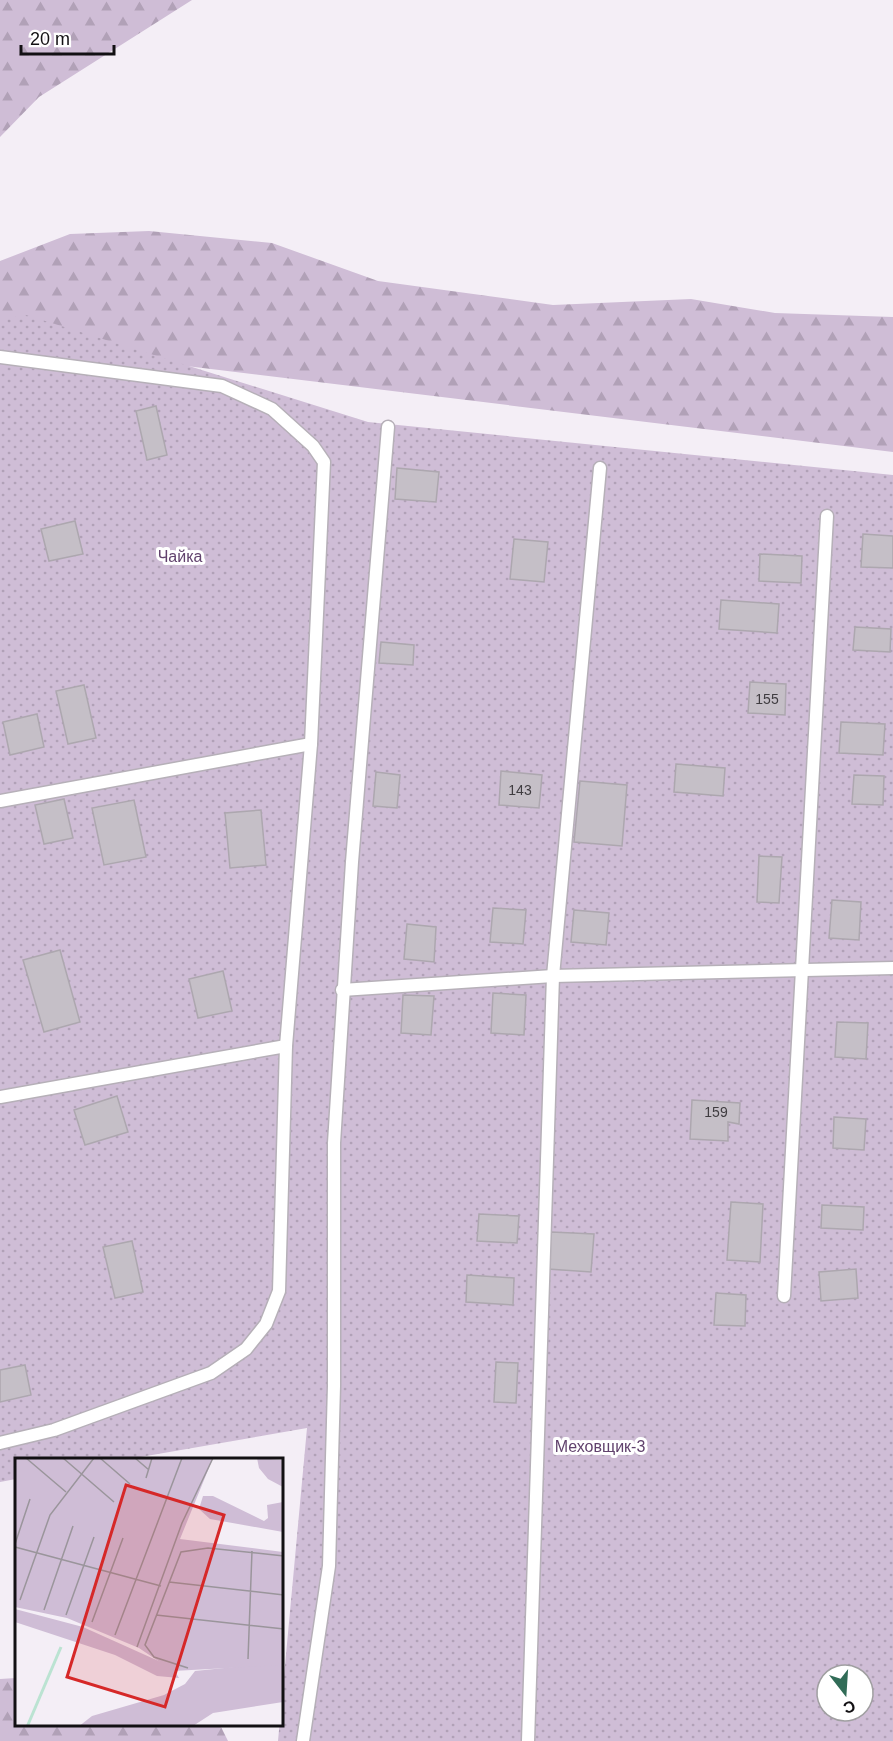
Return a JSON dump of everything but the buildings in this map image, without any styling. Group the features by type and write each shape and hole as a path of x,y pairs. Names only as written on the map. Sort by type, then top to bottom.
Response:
{"lane":[{"path":"0,357 222,386 272,409 313,446 324,462 311,744 286,1046 279,1292 266,1324 246,1349 212,1373 54,1430 0,1443"},
{"path":"303,1741 329,1566 334,1386 334,1143 342,990 388,427"},
{"path":"528,1741 553,976 600,468"},
{"path":"784,1296 826,516"},
{"path":"0,801 311,744"},
{"path":"342,990 553,976 893,968"},
{"path":"0,1097 286,1046"}],"green space":[{"path":"0,0 192,0 39,97 0,137"},
{"path":"149,231 272,243 378,281 553,305 691,299 775,313 893,317 893,452 47,349 0,326 0,261 70,234"},
{"name":"Меховщик-3","path":"23,314 368,422 893,475 893,1741 278,1741 279,1726 284,1726 284,1676 307,1428 135,1458 15,1458 15,1479 0,1482 0,322"},
{"path":"15,1678 15,1726 220,1726 228,1741 0,1741 0,1679"}],"park label":[{"name":"Чайка","path":"180,556"}]}
